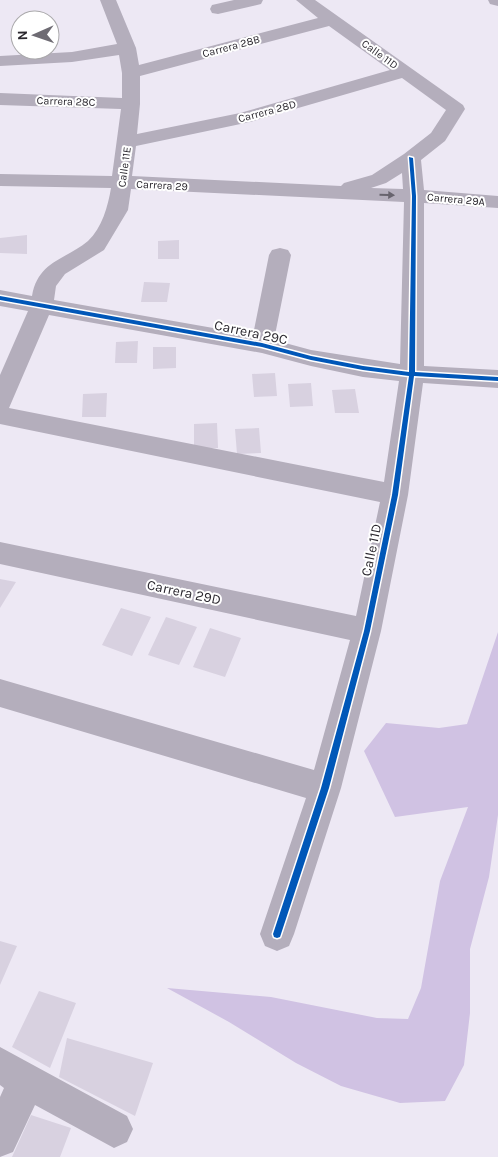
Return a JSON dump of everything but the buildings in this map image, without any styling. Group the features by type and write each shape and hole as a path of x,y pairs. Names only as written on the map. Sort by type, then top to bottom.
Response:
{"street":[{"name":"Calle 11E","path":"0,402 42,306 45,285 57,269 96,245 118,210 132,104 127,48 108,0"},
{"path":"218,9 255,0"},
{"name":"Calle 11D","path":"304,0 456,109"},
{"name":"Carrera 28B","path":"130,73 331,20"},
{"path":"0,61 72,58 127,48"},
{"name":"Carrera 28D","path":"127,142 243,118 404,72"},
{"name":"Carrera 28C","path":"0,99 132,104"},
{"name":"Carrera 29","path":"325,192 350,188 379,179 438,137 456,109"},
{"name":"Calle 11D","path":"277,934 325,788 367,631 395,495 412,374 414,196 411,158"},
{"name":"Carrera 29","path":"0,180 122,182 414,196"},
{"name":"Carrera 29A","path":"414,196 498,202"},
{"path":"262,345 280,256"},
{"name":"Carrera 29C","path":"0,298 262,345 311,358 412,374 498,379"},
{"path":"0,415 395,495"},
{"name":"Carrera 29D","path":"0,553 367,631"},
{"path":"0,693 325,788"},
{"path":"0,1139 14,1073 114,1128"}],"shaded area":[{"path":"498,632 498,815 489,877 470,949 470,1013 464,1065 445,1101 400,1103 341,1086 296,1063 229,1022 167,988 271,997 377,1018 408,1019 421,988 440,881 468,807 395,817 364,751 386,723 439,728 467,724"}],"cycle path":[{"path":"277,934 325,788 367,631 395,495 412,374 414,196 411,158"},
{"path":"0,298 262,345 311,358 363,368 412,374 498,379"}]}
